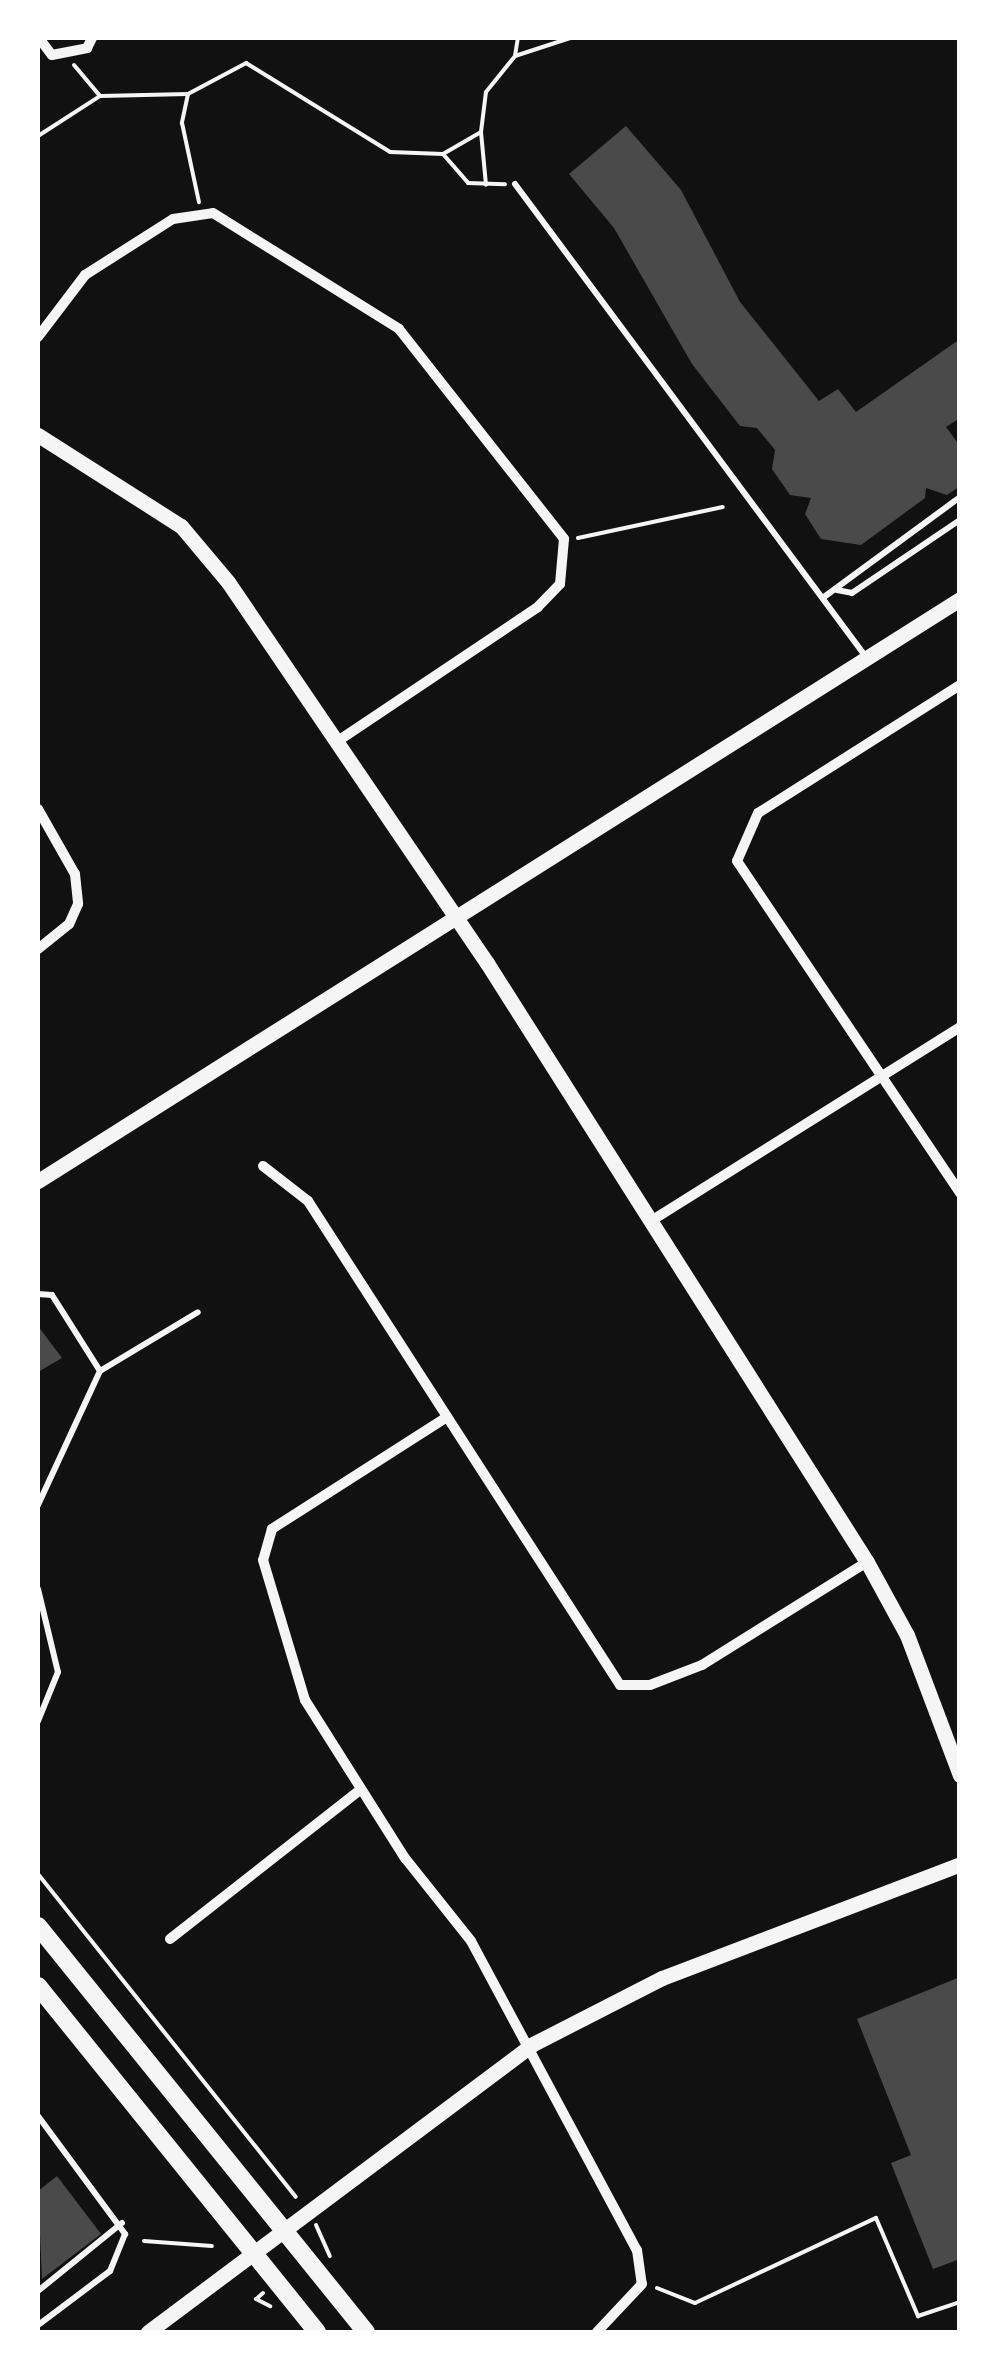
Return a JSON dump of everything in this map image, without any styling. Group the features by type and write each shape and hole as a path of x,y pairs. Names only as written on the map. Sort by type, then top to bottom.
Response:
{"main road":[{"path":"38,1926 366,2332"},
{"path":"38,1986 317,2332"}],"street":[{"path":"38,38 52,55 66,55 92,38"},
{"path":"38,337 85,274 201,212 233,221 398,329 564,540 560,584 538,607 335,743"},
{"path":"38,435 180,526 456,917 867,1562 907,1636 960,1774"},
{"path":"38,1181 960,600"},
{"path":"960,685 758,813 739,842 746,880 884,1073 960,1193"},
{"path":"38,809 75,874 78,904 69,924 38,949"},
{"path":"651,1221 960,1026"},
{"path":"263,1166 308,1201 620,1685 650,1686 702,1665 867,1562"},
{"path":"447,1417 272,1529 262,1546 295,1680 360,1790 471,1940 531,2045 642,2264 634,2300 597,2332"},
{"path":"170,1939 360,1790"},
{"path":"148,2332 531,2045 662,1978 960,1864"}],"lane":[{"path":"515,184 866,658"},
{"path":"824,597 960,498"},
{"path":"837,590 852,593 960,520"},
{"path":"38,1294 52,1295 100,1371"},
{"path":"38,1505 100,1371 198,1312"},
{"path":"38,1589 58,1672 38,1721"},
{"path":"38,2116 122,2223 123,2251 110,2271 38,2325"},
{"path":"38,2290 122,2223"}],"path":[{"path":"486,185 481,132 486,92 515,56 518,38"},
{"path":"515,56 570,38"},
{"path":"66,55 100,96"},
{"path":"38,136 100,96 188,94 246,63 390,152 443,154 481,132"},
{"path":"188,94 182,123 201,212"},
{"path":"443,154 468,182 515,184"},
{"path":"564,540 723,507"},
{"path":"38,1874 288,2186"},
{"path":"657,2288 695,2302 876,2218 918,2316 960,2302"},
{"path":"144,2241 212,2246"}],"building":[{"path":"626,126 681,190 740,302 819,401 838,389 856,412 960,339 960,418 946,427 960,446 960,486 947,495 926,488 925,498 861,545 821,539 805,514 811,498 790,495 772,469 775,450 757,428 740,426 692,364 614,228 569,174"},
{"path":"38,1326 62,1358 38,1372"},
{"path":"960,1977 960,2259 933,2269 891,2163 911,2155 857,2019"},
{"path":"57,2176 101,2234 42,2279 38,2191"}]}
